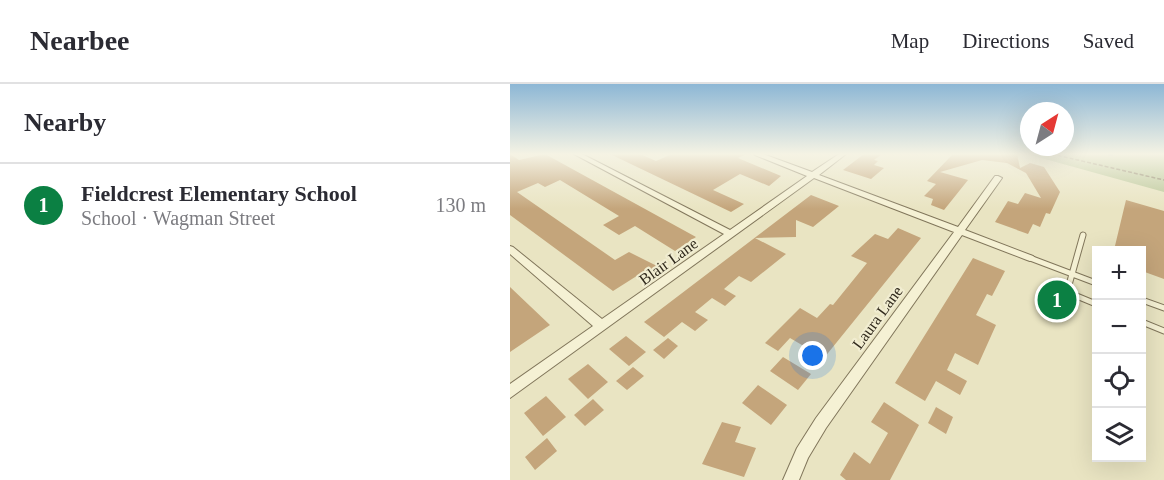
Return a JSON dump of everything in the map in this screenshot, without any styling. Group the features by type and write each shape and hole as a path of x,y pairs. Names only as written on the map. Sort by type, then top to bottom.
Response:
{"street":[{"path":"613,172 731,234"},
{"path":"806,172 1030,258"},
{"name":"Blair Lane","path":"510,392 817,172"},
{"name":"Laura Lane","path":"791,480 802,453 821,423 998,178"},
{"path":"510,249 602,326"}],"lane":[{"path":"1083,235 1066,292 1092,302"},
{"path":"1030,258 1092,281"},
{"path":"1146,301 1164,308"},
{"path":"1146,324 1164,331"}],"path":[{"path":"1132,172 1164,180"}],"green space":[{"path":"1094,172 1164,172 1164,192"}],"building":[{"path":"510,172 579,172 696,237 675,251 635,226 619,235 603,225 619,216 560,180 545,187 538,183 517,192 615,260 629,252 661,268 649,276 643,272 613,291 510,215"},
{"path":"649,172 773,172 781,176 769,186 740,174 713,190 744,204 731,212"},
{"path":"851,172 879,172 871,179"},
{"path":"935,172 968,180 944,210 931,205 933,199 924,196 936,184 927,181"},
{"path":"1048,172 1060,192 1050,214 1046,213 1040,227 1033,224 1028,234 995,222 1008,201 1018,204 1025,193 1041,198 1026,173"},
{"path":"811,195 839,206 813,227 796,220 796,237 755,238 786,254 751,282 739,276 724,289 736,296 725,306 712,298 695,312 708,320 695,331 682,322 664,337 644,322"},
{"path":"1126,200 1164,211 1164,279 1146,272 1146,246 1115,246"},
{"path":"898,228 921,238 824,358 790,338 778,351 765,343 800,308 817,318 830,304 833,305 867,263 851,256 875,234 888,239"},
{"path":"973,258 1005,271 992,296 987,294 976,315 996,325 978,365 955,353 947,370 967,381 960,395 936,381 925,401 895,383"},
{"path":"510,287 550,325 510,352"},
{"path":"626,336 646,352 629,366 609,349"},
{"path":"668,338 678,346 664,359 653,350"},
{"path":"783,357 811,374 798,390 770,371"},
{"path":"588,364 608,382 588,399 568,379"},
{"path":"633,367 644,376 627,390 616,381"},
{"path":"758,385 787,405 771,425 742,403"},
{"path":"546,396 566,417 543,436 524,413"},
{"path":"593,399 604,410 585,426 574,415"},
{"path":"884,402 919,425 890,480 846,480 840,475 854,452 870,464 888,433 871,422"},
{"path":"936,407 953,417 946,434 928,423"},
{"path":"722,422 741,427 735,442 756,448 744,477 702,464"},
{"path":"547,438 557,451 535,470 525,457"}],"place":[{"name":"Fieldcrest Elementary School","path":"1057,300"}]}
